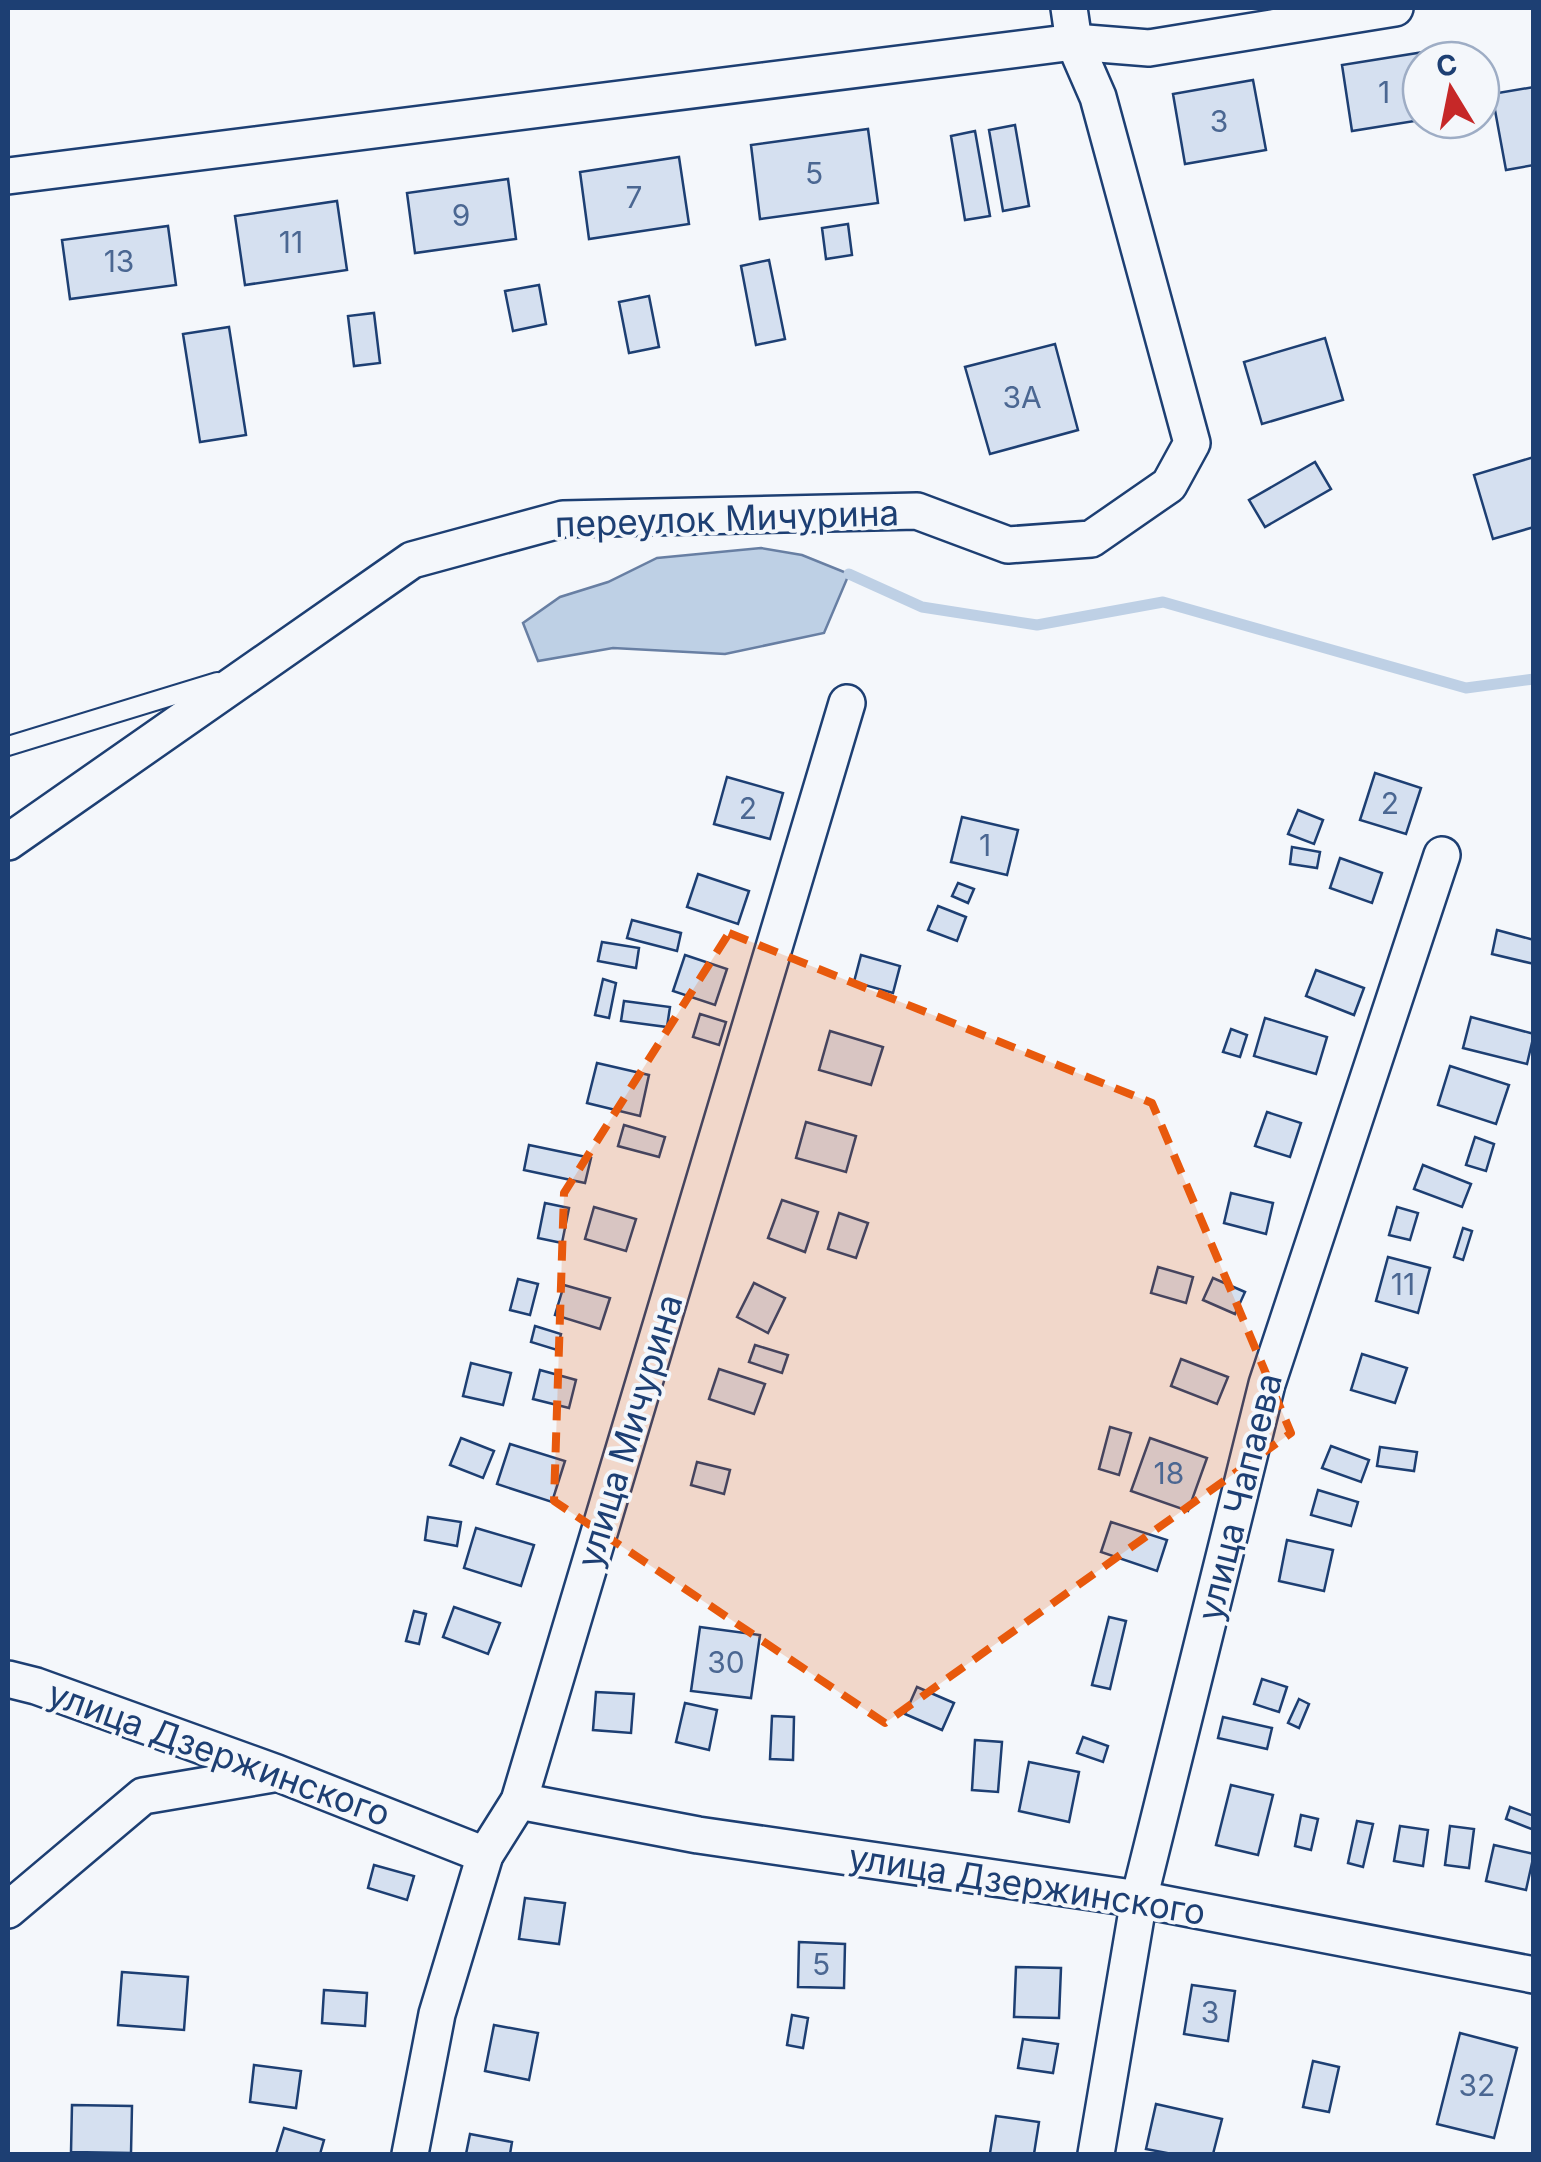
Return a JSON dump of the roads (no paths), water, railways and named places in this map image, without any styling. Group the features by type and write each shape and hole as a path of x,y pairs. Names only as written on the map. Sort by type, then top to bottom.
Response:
{"street":[{"path":"8,176 1071,25 1149,48 1395,8"},
{"name":"переулок Мичурина","path":"8,842 412,560 563,520 917,511 1008,544 1091,539 1169,485 1192,444 1098,97 1071,25"},
{"name":"улица Мичурина","path":"410,2154 437,2014 484,1855 519,1802 846,703"},
{"name":"улица Чапаева","path":"1096,2154 1139,1899 1267,1384 1442,855"},
{"name":"улица Дзержинского","path":"8,1679 277,1774 484,1855"},
{"path":"8,1910 143,1796 277,1774"},
{"name":"улица Дзержинского","path":"519,1802 698,1835 1139,1899 1534,1975"}],"lane":[{"path":"8,746 254,671"}],"water":[{"path":"761,548 802,555 849,574 824,633 725,654 613,648 538,661 523,623 560,597 608,582 657,558"}],"waterway":[{"path":"849,574 922,607 1037,625 1163,602 1466,688 1534,679"}]}
